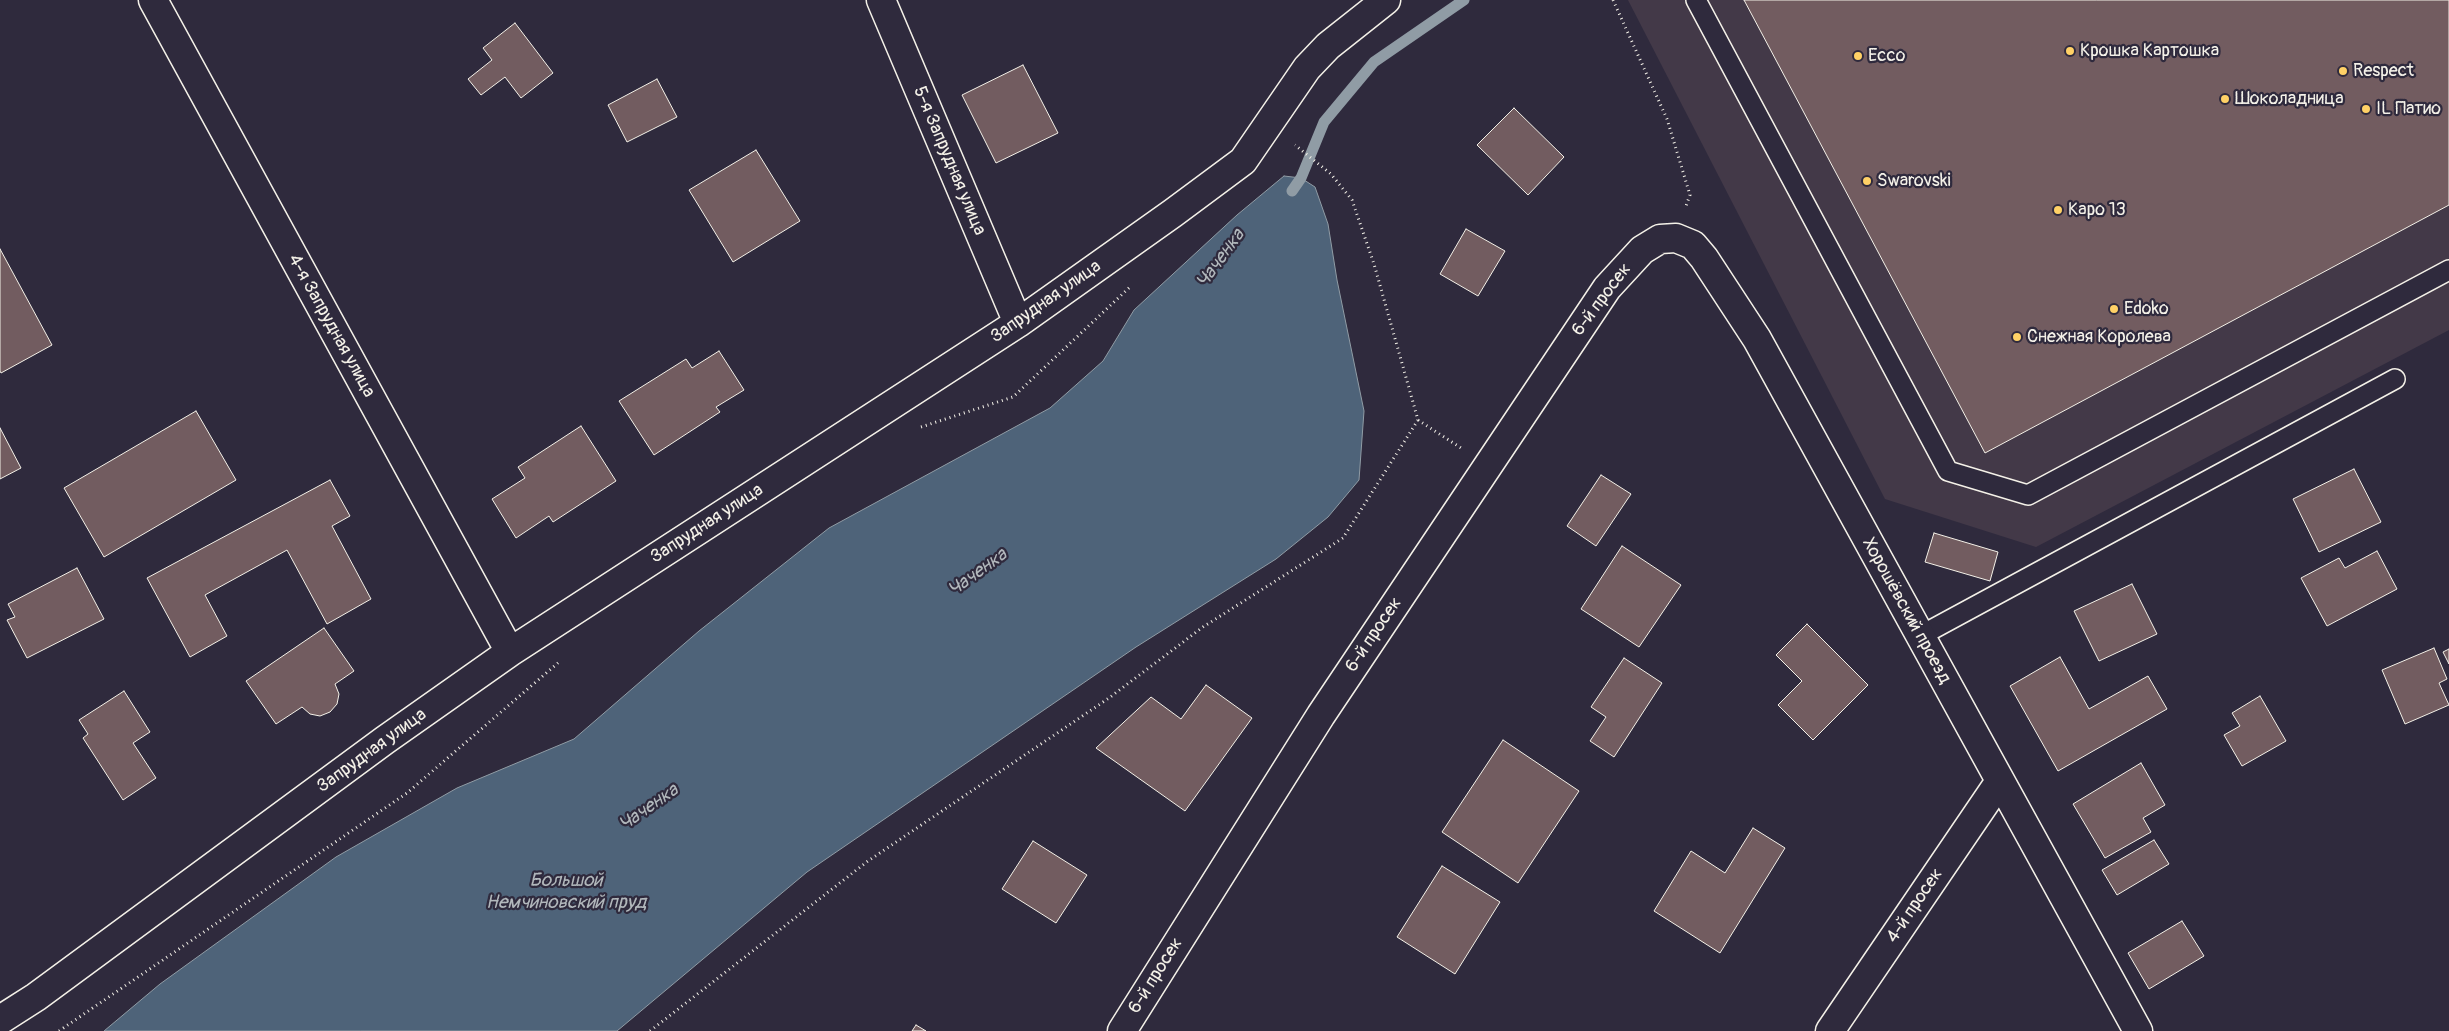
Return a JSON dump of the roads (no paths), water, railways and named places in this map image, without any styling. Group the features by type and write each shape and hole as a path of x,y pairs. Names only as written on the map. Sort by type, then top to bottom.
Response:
{"street":[{"name":"4-я Запрудная улица","path":"153,0 510,652"},
{"name":"5-я Запрудная улица","path":"881,0 1018,323"},
{"name":"Запрудная улица","path":"0,1020 36,997 377,746 510,652 1018,323 1173,213 1243,161 1307,68 1323,52 1386,0"},
{"name":"6-й просек","path":"1122,1031 1321,715 1607,288 1642,250 1660,239 1676,238"},
{"name":"Хорошёвский проезд","path":"1676,238 1693,245 1704,258 1757,339 2138,1031"},
{"name":"4-й просек","path":"1830,1031 2000,781"}],"lane":[{"path":"1696,0 1948,470 2028,495 2449,270"},
{"path":"1920,636 2395,379"}],"water":[{"name":"Большой Немчиновский пруд","path":"1284,176 1301,178 1315,187 1328,224 1337,280 1364,411 1359,480 1328,517 1276,559 1136,647 807,872 617,1031 104,1031 160,984 336,857 457,788 574,739 699,631 829,528 1050,408 1103,361 1134,310 1237,215"}],"waterway":[{"name":"Чаченка","path":"1292,191 1301,178 1324,122 1374,62 1464,0"}],"place":[{"name":"Крошка Картошка","path":"2070,51"},
{"name":"Ecco","path":"1858,56"},
{"name":"Respect","path":"2343,71"},
{"name":"Шоколадница","path":"2225,99"},
{"name":"IL Патио","path":"2366,109"},
{"name":"Swarovski","path":"1867,181"},
{"name":"Каро 13","path":"2058,210"},
{"name":"Edoko","path":"2114,309"},
{"name":"Снежная Королева","path":"2017,337"}]}
